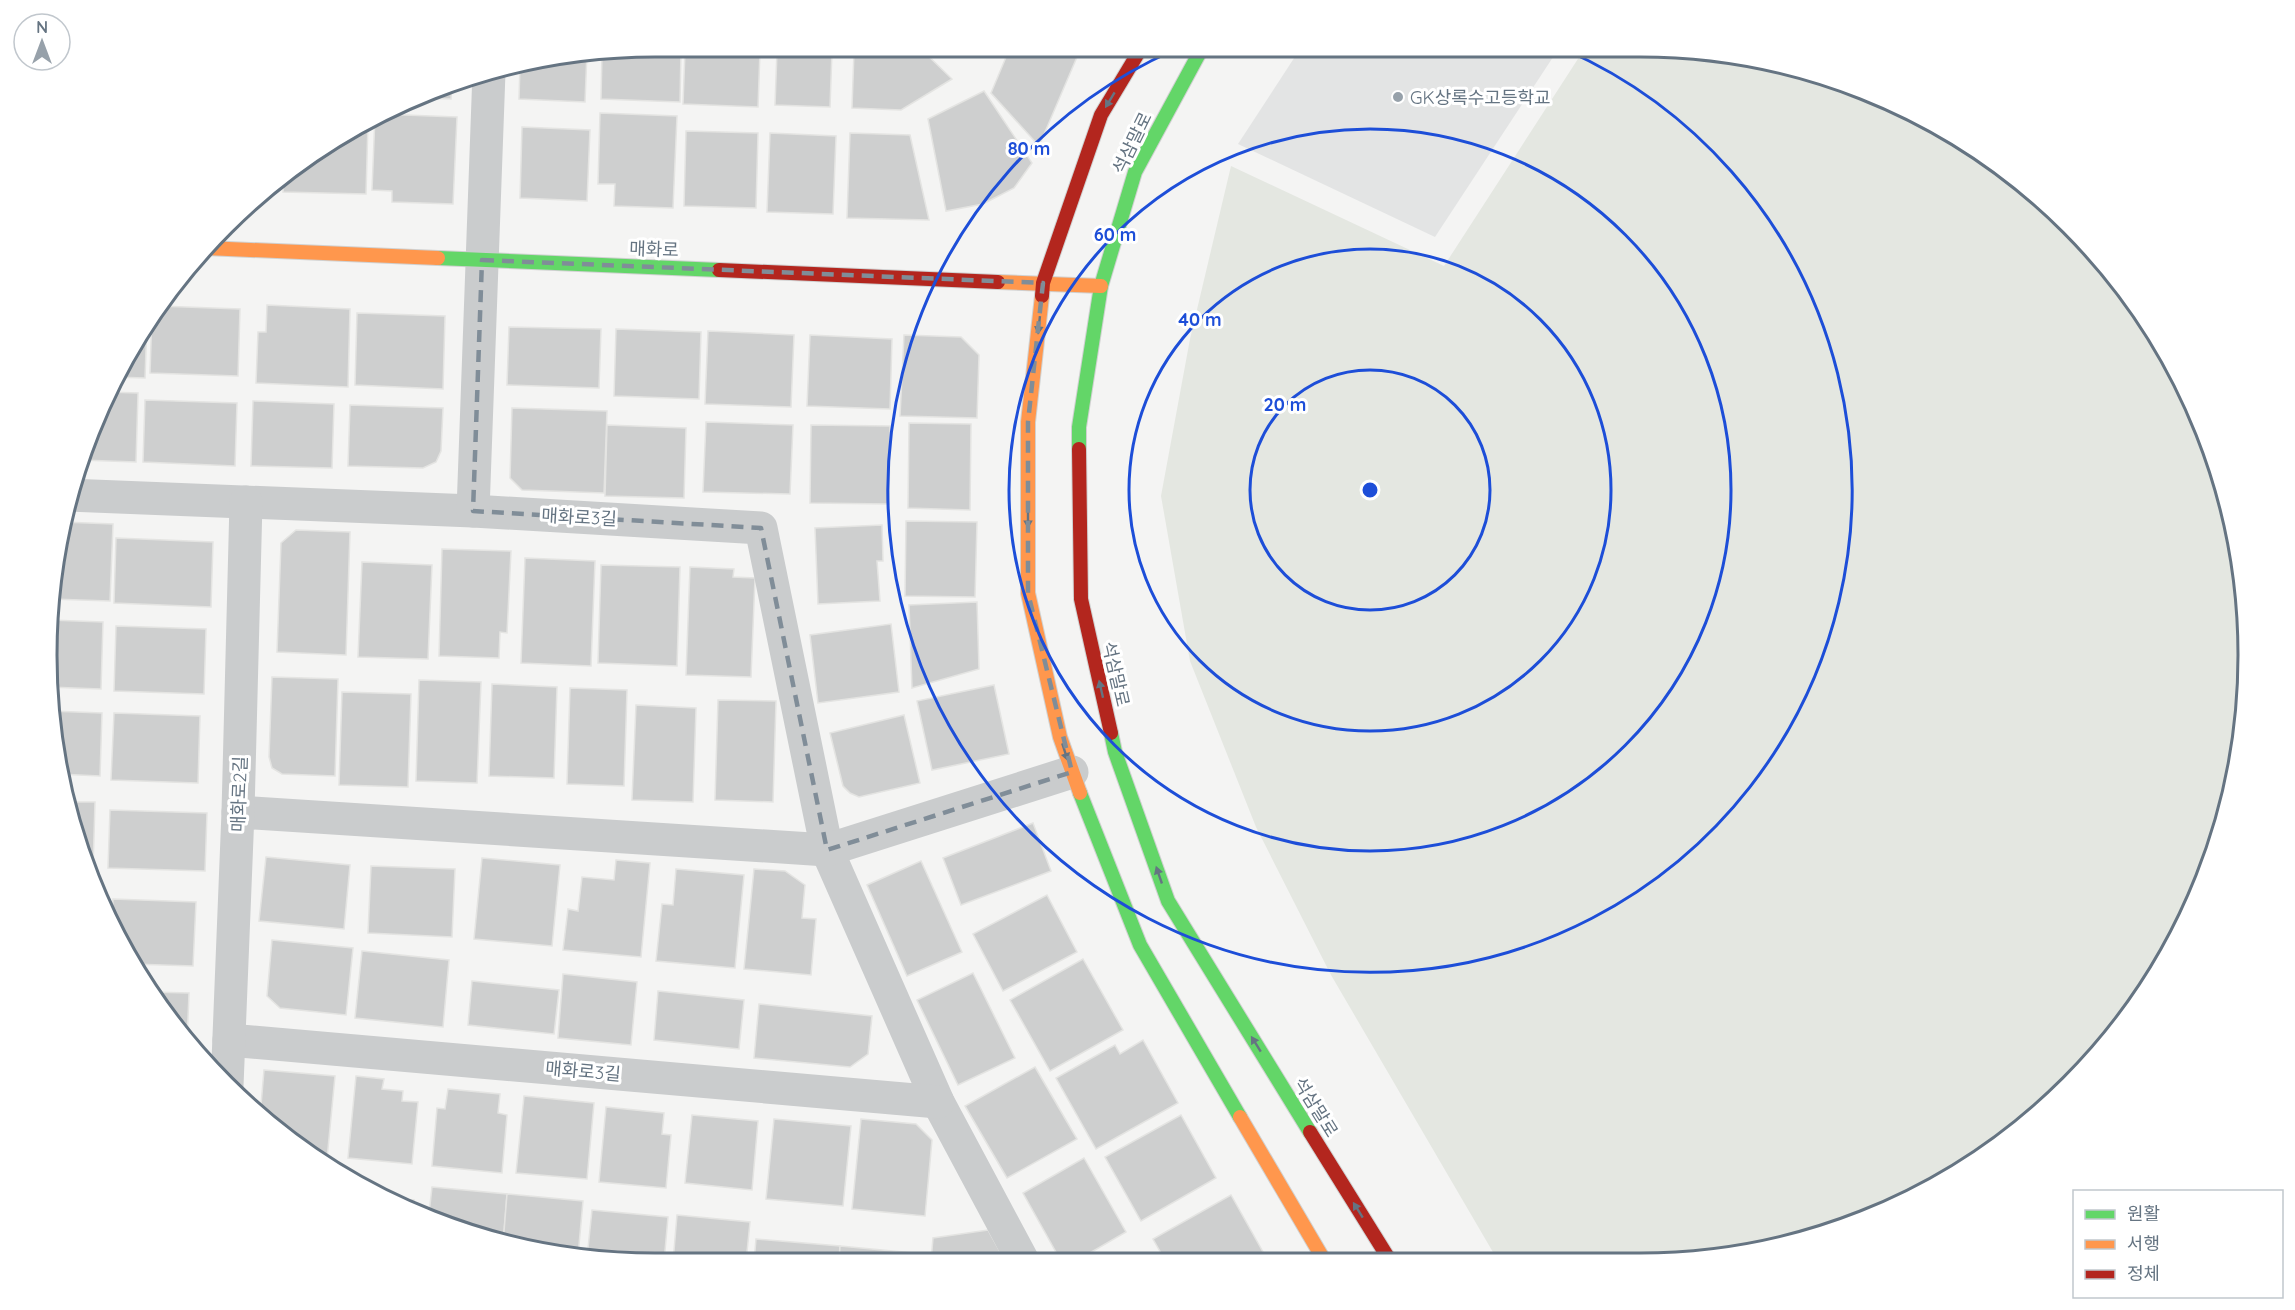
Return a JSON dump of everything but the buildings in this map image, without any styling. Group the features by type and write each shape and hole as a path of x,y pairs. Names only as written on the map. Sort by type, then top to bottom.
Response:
{"street":[{"name":"석삼말로","path":"1136,57 1101,115 1043,283 1028,422 1028,593 1060,737 1140,945 1320,1253"},
{"name":"석삼말로","path":"1197,57 1135,172 1101,286 1079,427 1081,599 1116,752 1168,901 1385,1253"},
{"path":"473,511 489,81"},
{"name":"매화로","path":"217,248 1101,286"},
{"name":"매화로3길","path":"78,495 473,511 761,528 827,850 938,1102 1019,1253"},
{"name":"매화로2길","path":"228,1073 238,812 246,502"},
{"path":"238,812 827,850 1072,772"},
{"name":"매화로3길","path":"229,1040 938,1102"}],"highlighted area":[{"path":"482,260 1043,283 1028,422 1028,593 1072,772 827,850 761,528 473,511"}],"shaded area":[{"name":"GK상록수고등학교","path":"1295,57 1553,57 1435,237 1238,144"},
{"path":"1579,57 1679,58 1718,62 1795,77 1832,89 1904,119 1972,158 2034,205 2063,232 2114,291 2158,356 2192,426 2206,463 2227,538 2233,577 2237,616 2237,694 2227,772 2218,810 2192,884 2176,919 2158,954 2114,1019 2090,1049 2034,1105 1972,1152 1939,1173 1869,1207 1795,1233 1757,1242 1679,1252 1493,1253 1331,975 1256,827 1190,661 1161,496 1190,339 1231,166 1444,266"}],"traffic: fast":[{"path":"1079,449 1079,427 1101,286 1135,172 1197,57"},
{"path":"438,258 719,270"},
{"path":"1111,733 1115,752 1168,901 1310,1132"},
{"path":"1080,793 1140,945 1240,1117"}],"traffic: slow":[{"path":"217,248 438,258"},
{"path":"998,282 1101,286"},
{"path":"1042,296 1028,422 1028,593 1060,737 1080,793"},
{"path":"1240,1117 1320,1253"}],"traffic: jam":[{"path":"1042,296 1043,283 1101,115 1136,57"},
{"path":"719,270 998,282"},
{"path":"1079,449 1081,599 1111,733"},
{"path":"1310,1132 1385,1253"}],"place":[{"name":"GK상록수고등학교","path":"1398,97"}]}
